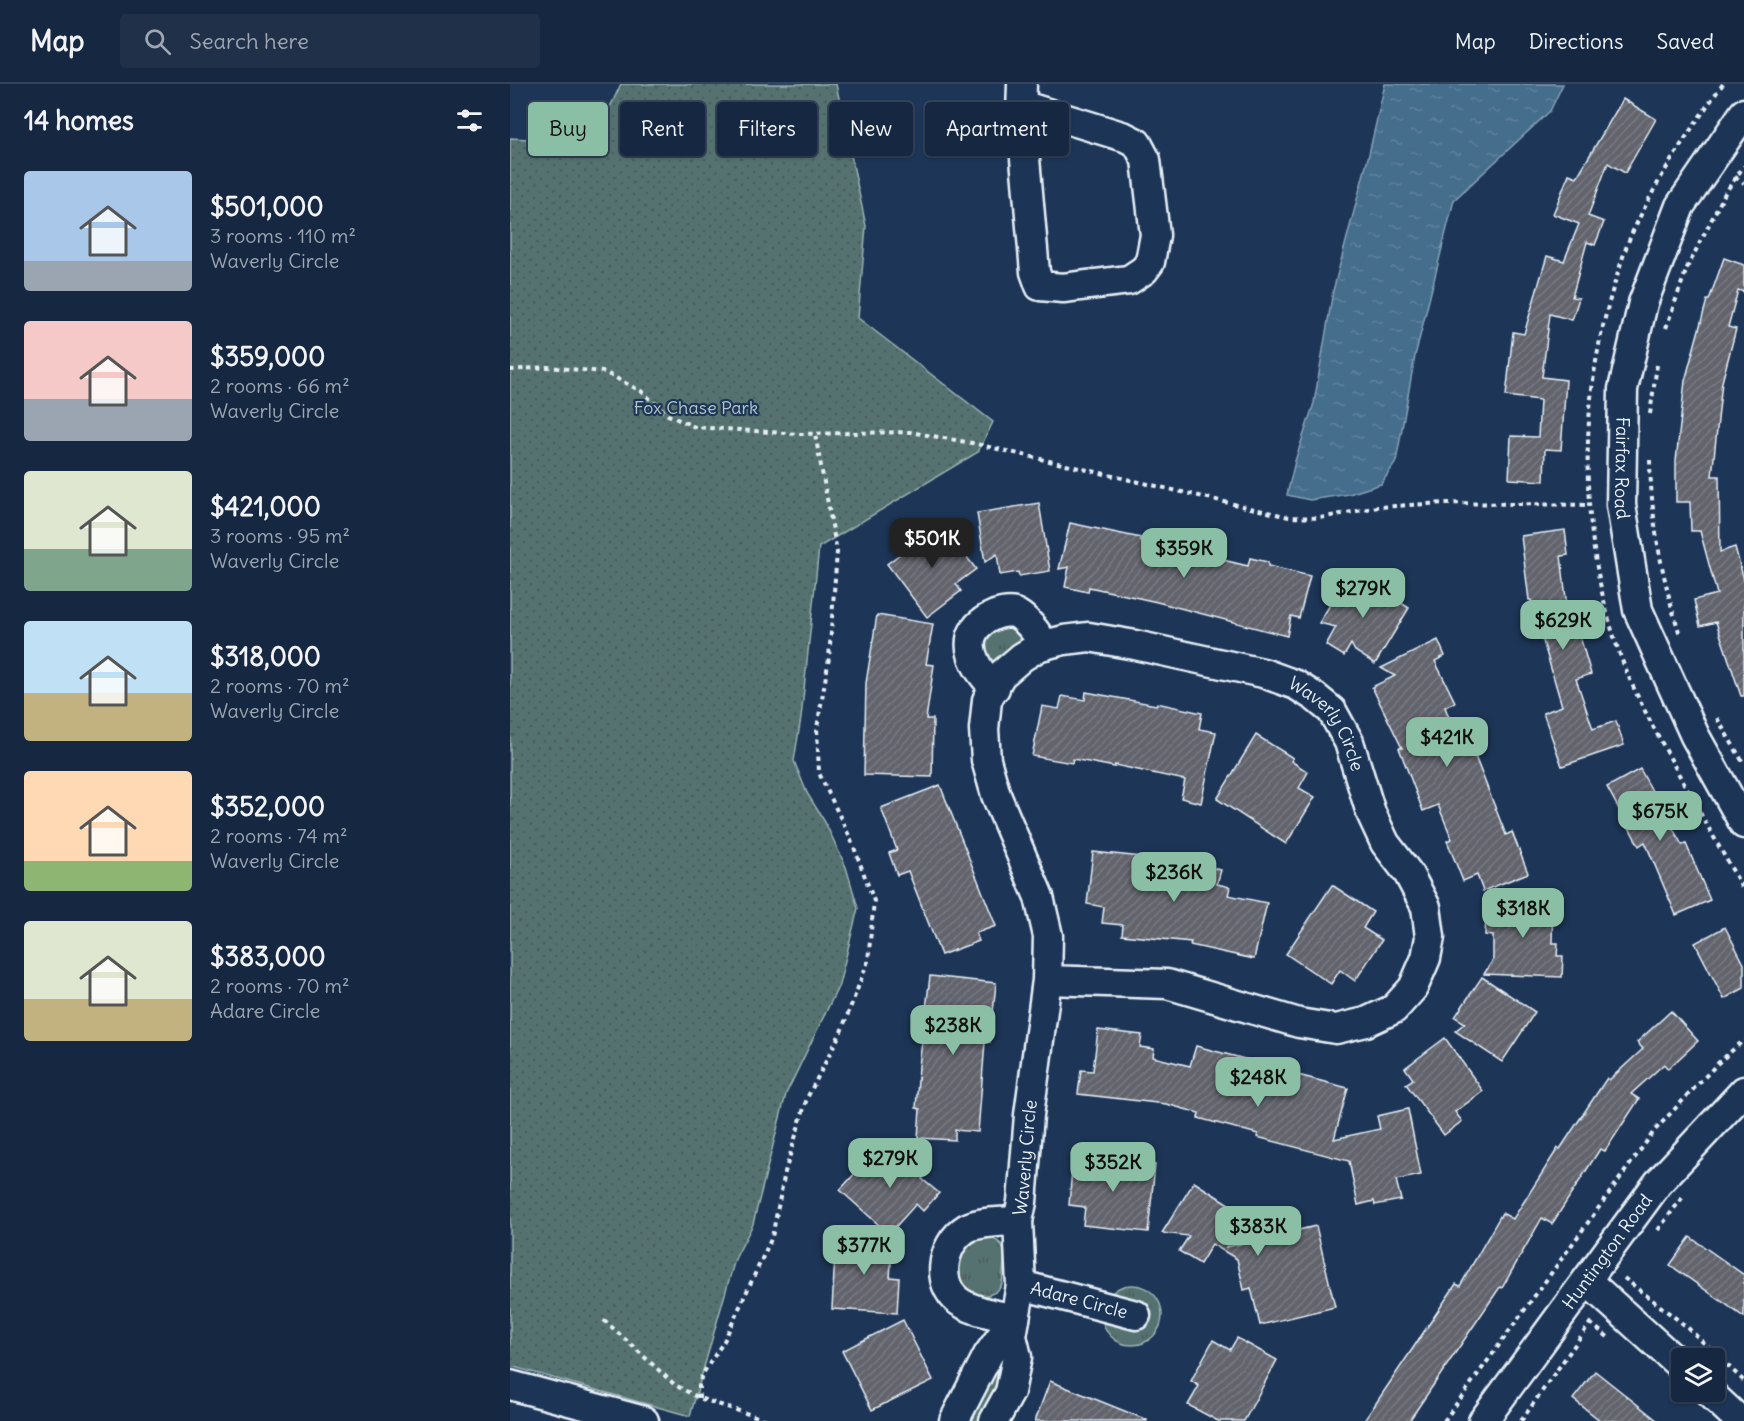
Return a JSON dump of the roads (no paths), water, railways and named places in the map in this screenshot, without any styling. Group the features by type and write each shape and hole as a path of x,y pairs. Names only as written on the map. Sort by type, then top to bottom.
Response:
{"street":[{"path":"1022,94 1137,143 1146,160 1155,235 1150,262 1144,270 1129,280 1063,288 1040,286 1035,272 1022,94"},
{"name":"Fairfax Road","path":"1744,113 1733,154 1680,206 1642,303 1623,389 1622,505 1638,610 1695,736 1744,824"},
{"path":"994,688 981,675 972,659 971,636 982,620 1000,613 1015,613 1033,628 1045,645"},
{"name":"Waverly Circle","path":"994,1421 1011,1392 1017,1357 1013,1328 1021,1286 1018,1221 1047,980 1048,936 1039,897 996,795 986,760 984,729 987,700 1001,675 1022,657 1045,645 1064,640 1089,638 1135,645 1263,673 1296,685 1332,711 1349,742 1371,813 1385,843 1408,873 1426,907 1430,937 1426,958 1413,988 1394,1009 1366,1022 1336,1029 1299,1023 1167,984 1047,980"},
{"name":"Huntington Road","path":"1482,1421 1597,1290 1658,1183 1744,1091"},
{"path":"954,1421 987,1354 1000,1338 1013,1328 956,1299 946,1282 943,1259 953,1239 969,1227 992,1222 1018,1221"},
{"name":"Adare Circle","path":"1021,1286 1136,1315"},
{"path":"1597,1290 1671,1357"},
{"path":"510,1385 564,1410 644,1421"},
{"path":"1720,1402 1740,1421"}],"water":[{"path":"1385,84 1563,84 1550,111 1454,200 1415,356 1396,462 1381,484 1349,494 1310,500 1287,495 1295,461 1314,403 1333,291"}],"park label":[{"name":"Fox Chase Park","path":"696,408"}]}
